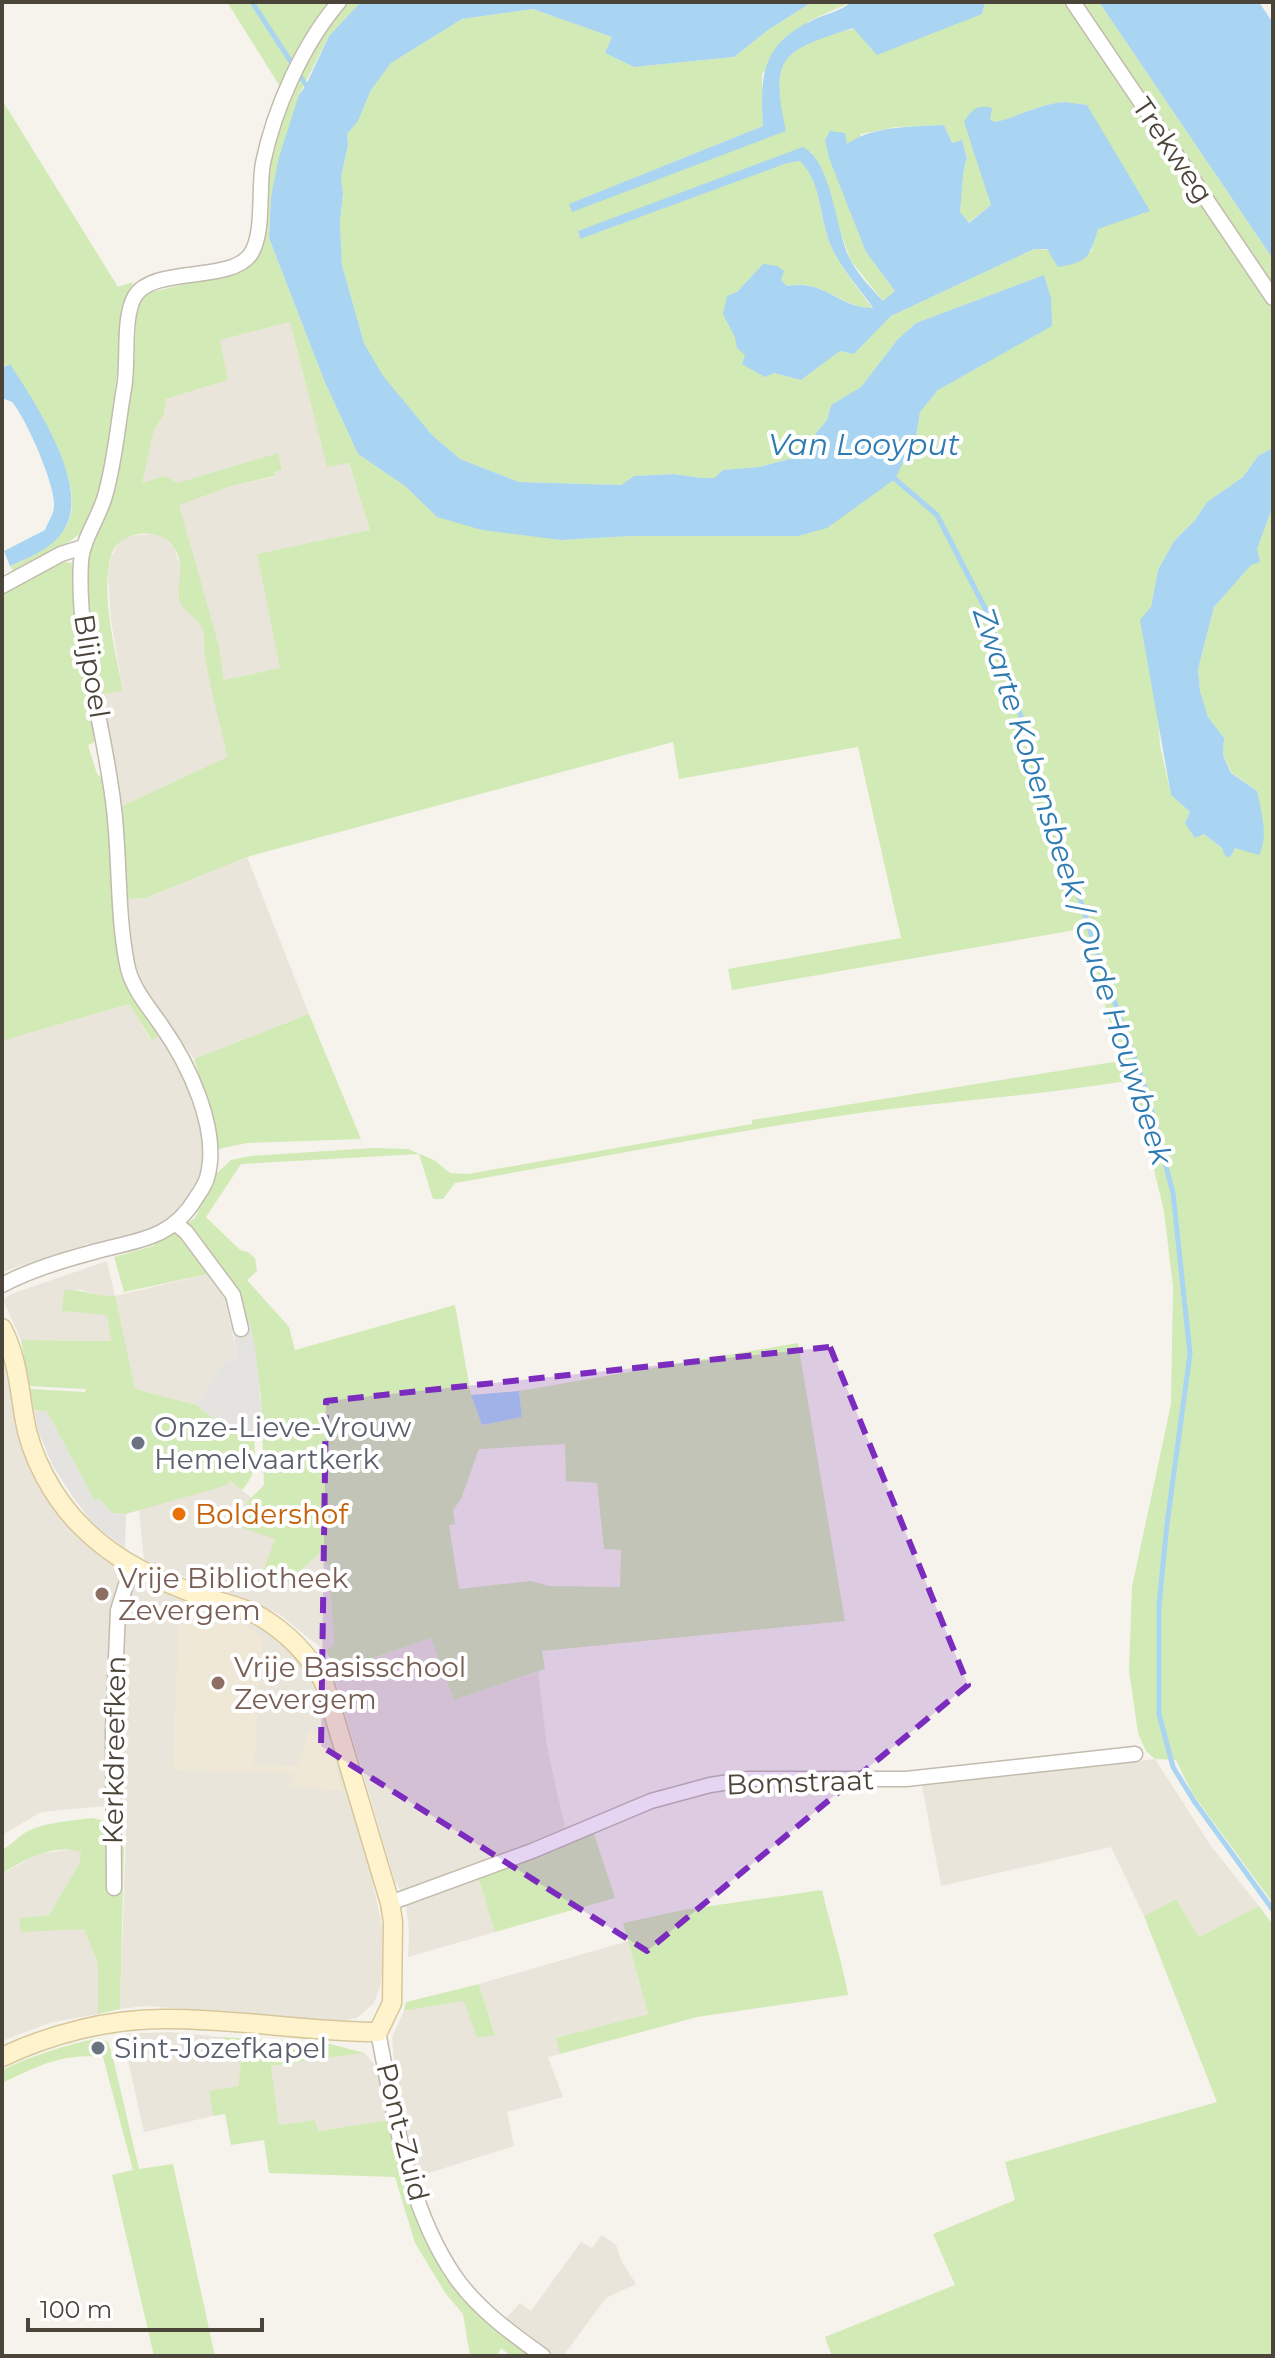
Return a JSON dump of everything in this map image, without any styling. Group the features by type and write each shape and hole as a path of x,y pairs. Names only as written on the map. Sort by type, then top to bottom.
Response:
{"street":[{"name":"Blijpoel","path":"2,1285 22,1274 79,1256 148,1240 176,1224 189,1210 207,1180 209,1133 186,1063 139,992 128,969 122,930 114,810 81,610 83,547 106,494 125,382 130,307 138,291 153,283 232,266 248,258 258,237 263,163 289,86 310,40 339,2"},
{"name":"Trekweg","path":"1073,2 1273,298"},
{"path":"2,586 61,554 83,547"},
{"path":"176,1224 186,1232 233,1295 241,1329"},
{"name":"Pont-Zuid","path":"2,1328 18,1368 27,1431 60,1502 82,1527 132,1566 165,1583 258,1615 297,1643 324,1682 390,1903 392,2003 378,2032 401,2145 421,2207 456,2277 498,2323 543,2356"},
{"name":"Kerkdreefken","path":"114,1888 113,1731 118,1610 132,1566"},
{"name":"Bomstraat","path":"390,1903 532,1851 651,1801 710,1785 749,1779 906,1779 1135,1754"},
{"path":"2,2057 30,2044 95,2027 162,2019 378,2032"}],"highlighted area":[{"path":"830,1347 968,1685 647,1951 321,1746 326,1401"}],"shaded area":[{"path":"290,322 327,466 349,463 370,530 258,554 281,668 224,680 219,646 178,504 231,486 274,477 278,454 177,483 141,484 154,430 164,414 166,399 228,380 220,340"},
{"path":"127,536 163,536 174,547 182,573 178,596 203,629 204,650 227,757 120,807 103,694 123,691 111,621 108,574 111,557 120,541"},
{"path":"247,857 309,1014 194,1059 144,991 138,977 133,957 128,899 147,898"},
{"path":"129,1004 151,1041 161,1033 183,1070 203,1137 202,1177 177,1214 147,1233 88,1244 2,1272 2,1041"},
{"path":"107,1261 115,1296 208,1274 223,1292 238,1358 223,1362 197,1405 135,1389 125,1347 105,1297 81,1290 65,1290 62,1311 107,1314 111,1341 21,1340 3,1300 11,1294"},
{"path":"250,1323 264,1436 254,1436 212,1417 197,1405 223,1362 238,1358 232,1325"},
{"path":"2,1352 20,1437 39,1487 68,1524 126,1573 109,1713 105,1806 41,1812 2,1835"},
{"path":"34,1410 47,1412 95,1501 99,1498 112,1513 126,1514 125,1548 93,1524 73,1497 53,1466 38,1431"},
{"path":"230,1481 252,1498 275,1539 264,1572 293,1583 303,1568 320,1553 329,1568 334,1644 326,1652 279,1614 144,1561 139,1510"},
{"path":"138,1579 180,1599 232,1614 263,1630 299,1658 314,1682 369,1865 382,1926 380,1987 374,2003 357,2018 333,2023 147,2006 120,2009 127,1806 120,1805 124,1611"},
{"name":"Vrije Basisschool Zevergem","path":"179,1614 234,1618 263,1637 254,1765 298,1766 309,1730 326,1733 343,1791 289,1786 296,1773 173,1770"},
{"path":"431,1638 454,1700 538,1672 547,1747 565,1828 445,1878 402,1892 395,1882 333,1672"},
{"path":"1155,1759 1211,1846 1259,1906 1199,1937 1176,1899 1144,1916 1111,1847 941,1886 922,1786"},
{"path":"74,1849 82,1852 79,1864 49,1915 19,1918 62,1929 84,1929 98,1964 98,2014 49,2023 2,2041 2,1874 38,1854"},
{"path":"478,1877 495,1932 408,1957 406,1903"},
{"path":"628,1941 648,2014 557,2038 560,2054 548,2057 563,2097 507,2112 514,2146 416,2177 398,2111 392,2037 404,2011 465,2001 477,2038 495,2034 479,1984"},
{"path":"168,2032 223,2037 223,2050 242,2051 238,2087 210,2091 213,2116 144,2132 122,2034"},
{"path":"365,2053 378,2070 389,2120 317,2131 315,2120 279,2125 271,2066"},
{"path":"602,2235 616,2245 622,2262 636,2284 606,2298 563,2356 553,2356 504,2321 520,2303 531,2311 581,2242 592,2248"}],"green space":[{"path":"227,2 361,2 329,36 299,95 271,197 269,238 324,380 358,454 405,486 437,517 561,540 631,536 916,436 920,412 938,390 1051,326 1051,298 1044,275 916,323 898,339 861,387 831,405 827,420 816,433 816,452 759,467 723,470 714,478 674,474 634,476 621,485 519,482 460,459 432,435 382,376 364,343 342,265 340,222 341,177 348,145 347,134 358,121 371,90 391,63 462,19 533,9 612,37 605,53 634,67 734,57 768,30 812,2 851,2 809,21 762,74 763,126 570,204 785,131 778,76 792,54 813,41 870,26 982,14 985,2 1099,2 1273,259 1273,448 1258,456 1243,477 1207,502 1195,520 1174,541 1158,570 1151,607 1160,745 1171,795 1190,812 1189,818 1203,833 1231,856 1235,848 1247,851 1257,791 1232,773 1223,755 1224,738 1208,717 1200,691 1198,669 1214,607 1251,564 1273,506 1273,1903 1192,1793 1176,1760 1155,1759 1146,1751 1138,1733 1129,1670 1132,1587 1171,1404 1173,1287 1164,1211 1132,1080 867,1112 712,1136 455,1183 443,1199 433,1199 419,1154 241,1164 206,1217 240,1250 255,1258 257,1271 247,1280 289,1327 295,1350 455,1305 471,1395 482,1425 522,1417 519,1391 798,1343 845,1621 542,1651 545,1669 454,1700 431,1638 338,1670 326,1652 334,1644 329,1568 320,1553 303,1568 293,1584 263,1572 275,1539 243,1528 247,1502 264,1485 261,1397 250,1323 232,1325 223,1292 208,1274 124,1292 114,1257 153,1246 195,1218 215,1175 231,1160 374,1148 408,1149 434,1160 450,1173 468,1174 752,1124 752,1120 1120,1061 1081,929 732,990 728,969 901,938 858,747 679,779 673,742 247,857 146,898 128,899 120,807 227,757 206,663 203,632 198,622 180,604 180,567 173,546 159,536 141,534 123,540 112,553 108,568 108,603 123,691 103,694 88,614 88,560 113,491 133,383 137,304 152,292 243,270 252,263 259,247 251,233 255,172 279,85","holes":["1066,102 1087,105 1144,214 1097,229 1091,252 1034,249 891,316 854,354 840,351 801,380 774,373 737,348 737,292 763,264 787,286 811,286 873,309 833,250 813,179 800,161 787,162 580,239 578,231 811,152 851,261 883,301 895,291 866,252 849,207 861,134 896,127 944,125 952,143 962,141 967,157 960,212 968,223 991,205 965,122 994,122","290,322 327,467 349,463 370,530 257,554 280,668 224,680 219,646 179,505 231,486 275,476 274,472 282,470 278,453 177,483 165,476 142,483 154,430 164,414 166,399 228,380 220,340","565,1444 566,1481 597,1483 604,1549 621,1550 620,1587 549,1586 531,1581 459,1589 449,1525 455,1524 453,1510 461,1499 479,1449"]},
{"path":"2,100 118,287 133,282 124,306 110,437 92,517 80,534 69,542 14,573 10,566 33,555 60,535 72,511 71,490 56,444 9,364 2,368"},
{"path":"64,562 72,563 97,734 93,743 88,745 97,774 105,780 118,935 161,1033 152,1041 129,1004 2,1041 2,593 40,571"},
{"path":"309,1014 361,1139 247,1143 218,1149 194,1059"},
{"path":"64,1290 115,1296 135,1389 197,1405 212,1417 254,1436 253,1471 242,1490 230,1481 224,1486 126,1514 112,1513 99,1499 95,1502 47,1412 34,1410 30,1389 85,1392 86,1389 29,1386 21,1340 111,1341 107,1315 62,1311"},
{"path":"92,1818 105,1821 108,1828 107,1846 124,1847 120,2009 98,2014 98,1964 84,1929 21,1932 19,1918 49,1915 79,1864 81,1852 50,1851 19,1863 2,1874 2,1850 24,1833 51,1824"},
{"path":"593,1831 615,1898 495,1932 478,1877"},
{"path":"822,1890 848,1995 697,2017 560,2054 556,2038 648,2014 623,1923 683,1910"},
{"path":"1176,1899 1199,1937 1259,1906 1273,1925 1273,2356 832,2356 825,2337 955,2285 933,2234 1015,2200 1005,2162 1217,2102 1144,1916"},
{"path":"479,1984 495,2035 477,2038 464,2001 404,2011 406,2002"},
{"path":"223,2037 330,2044 365,2053 271,2066 279,2125 315,2120 318,2131 389,2120 429,2239 532,2356 511,2356 501,2348 497,2356 470,2356 463,2314 446,2294 415,2243 395,2177 269,2173 264,2140 231,2145 225,2114 213,2116 209,2091 238,2086 242,2052 223,2050"},
{"path":"99,2038 108,2042 113,2058 139,2169 173,2164 215,2356 154,2356 112,2175 133,2170 103,2057 63,2059 2,2083 2,2070 50,2051"}],"water":[{"name":"Van Looyput","path":"361,2 812,2 768,30 734,57 634,67 605,53 612,37 533,9 462,19 391,63 371,90 358,121 347,134 348,145 341,177 342,265 364,343 383,376 432,435 460,459 519,482 621,485 634,476 674,474 714,478 723,470 759,467 816,452 816,433 827,420 831,405 861,387 898,339 916,323 1044,275 1051,298 1052,326 938,390 920,412 916,436 895,479 827,528 798,536 631,536 561,540 482,530 437,517 405,486 358,454 324,380 269,238 271,197 279,157 299,95 329,36"},
{"path":"851,2 985,2 982,14 877,55 853,28 797,50 787,59 781,71 779,86 786,131 572,212 569,204 763,126 762,92 767,64 773,52 794,30"},
{"path":"1099,2 1259,2 1273,23 1273,259"},
{"path":"1066,102 1087,105 1150,211 1098,229 1086,257 1076,263 1058,267 1047,249 1034,249 891,316 854,354 840,351 801,380 774,373 765,377 742,364 745,355 737,348 723,314 727,296 737,292 763,264 777,266 784,271 781,280 787,286 812,286 849,303 873,308 833,250 813,181 800,161 787,163 580,239 578,231 803,147 821,167 851,261 883,301 895,291 866,252 829,158 825,140 830,131 845,133 847,144 881,130 944,125 952,143 962,140 967,158 960,212 969,223 991,205 964,122 970,114 975,109 992,108 990,119 994,122"},
{"path":"10,364 56,443 71,489 71,510 65,528 55,541 10,566 4,551 45,530 54,506 50,484 32,437 12,402 2,398 2,368"},
{"path":"1273,448 1273,506 1257,549 1260,562 1251,565 1214,607 1198,669 1200,691 1208,717 1224,738 1223,755 1231,773 1257,791 1262,815 1264,832 1259,855 1235,848 1231,856 1226,857 1222,848 1204,834 1195,838 1185,823 1190,812 1171,795 1140,620 1151,607 1158,570 1174,541 1195,520 1207,502 1243,477 1258,456"},
{"path":"519,1391 522,1417 482,1425 471,1395"}],"waterway":[{"path":"252,2 306,85"},
{"name":"Zwarte Kobensbeek / Oude Houwbeek","path":"895,479 937,515 988,614 1097,952 1147,1093 1173,1193 1190,1354 1159,1605 1159,1714 1173,1767 1273,1910"}],"place":[{"name":"Onze-Lieve-Vrouw Hemelvaartkerk","path":"138,1443"},
{"name":"Boldershof","path":"179,1514"},
{"name":"Vrije Bibliotheek Zevergem","path":"102,1594"},
{"name":"Vrije Basisschool Zevergem","path":"218,1683"},
{"name":"Sint-Jozefkapel","path":"98,2048"}]}
